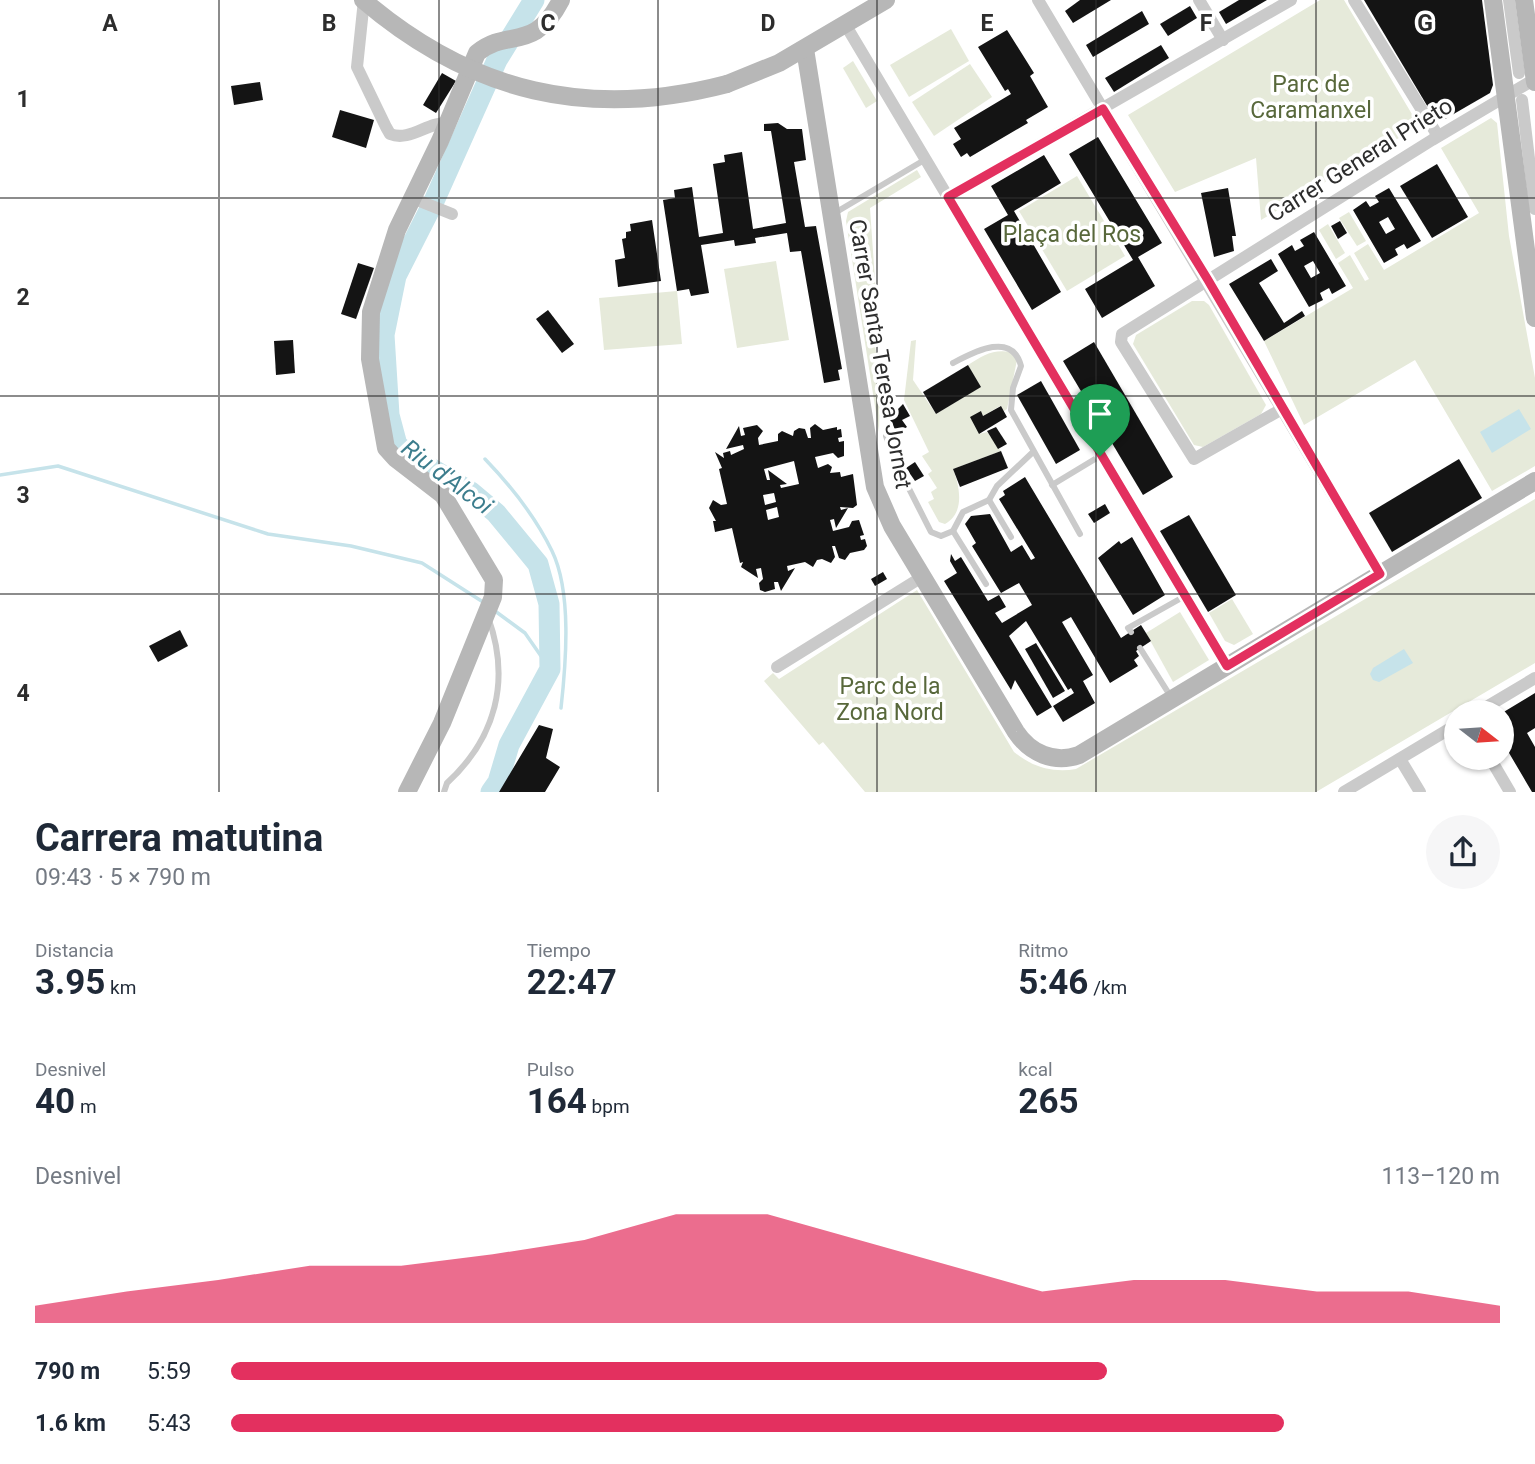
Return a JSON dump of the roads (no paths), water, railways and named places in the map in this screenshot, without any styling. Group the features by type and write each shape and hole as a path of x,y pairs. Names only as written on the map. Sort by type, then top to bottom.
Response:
{"street":[{"path":"363,0 408,37 433,52 516,87 577,98 635,101 727,84 805,49 887,0"},
{"path":"363,0 357,67 390,134 404,137 433,125 448,123"},
{"path":"407,792 442,723 493,597 494,580 443,495 386,448 370,359 369,326 379,279 475,57 483,49 525,37 546,23 561,0"},
{"path":"1038,0 1208,280 1380,574"},
{"path":"1199,0 1223,40"},
{"path":"948,197 1292,0"},
{"path":"1354,0 1438,136"},
{"path":"1493,0 1535,209"},
{"path":"1509,0 1531,78"},
{"path":"1524,0 1531,78"},
{"path":"845,24 1227,666"},
{"name":"Carrer Santa Teresa Jornet","path":"805,49 875,487 887,517 1021,740 1044,756 1063,759 1079,755 1172,699"},
{"name":"Carrer General Prieto","path":"1283,409 1194,459 1121,341 1124,332 1438,136 1514,98 1531,78"},
{"path":"1514,98 1535,318"},
{"path":"413,198 452,214"},
{"path":"1172,699 1535,481"},
{"path":"777,667 922,577"},
{"path":"1498,700 1535,678"},
{"path":"1344,792 1444,732"},
{"path":"1400,759 1420,792"},
{"path":"1497,770 1510,792"}],"lane":[{"path":"831,215 926,159"},
{"path":"953,363 990,346 1005,347 1017,355 1021,366 1010,403 1033,452 1080,534"},
{"path":"886,436 894,459 931,531 941,536 953,531 963,512 989,500 997,486 1033,452"},
{"path":"1052,485 1100,456"},
{"path":"989,500 1011,537"},
{"path":"953,531 986,584"},
{"path":"1130,632 1128,628 1185,596"},
{"path":"444,792 447,783 492,722 498,705 498,657 486,612"},
{"path":"1140,648 1172,699"}],"water":[{"path":"1519,409 1531,429 1492,453 1480,432"},
{"path":"1404,649 1413,663 1379,682 1373,680 1370,674 1373,668"}],"waterway":[{"name":"Riu d'Alcoi","path":"491,792 498,782 509,745 550,669 549,604 538,564 496,513 471,492 397,445 389,415 384,335 396,276 434,201 497,60 534,0"},
{"path":"485,459 530,514 546,539 558,568 563,586 566,628 561,708"},
{"path":"0,475 58,466 268,534 351,546 422,563 483,602"},
{"path":"495,611 525,633 550,669"}],"park label":[{"name":"Parc de Caramanxel","path":"1311,97"},
{"name":"Plaça del Ros","path":"1072,234"},
{"name":"Parc de la Zona Nord","path":"890,699"}]}
